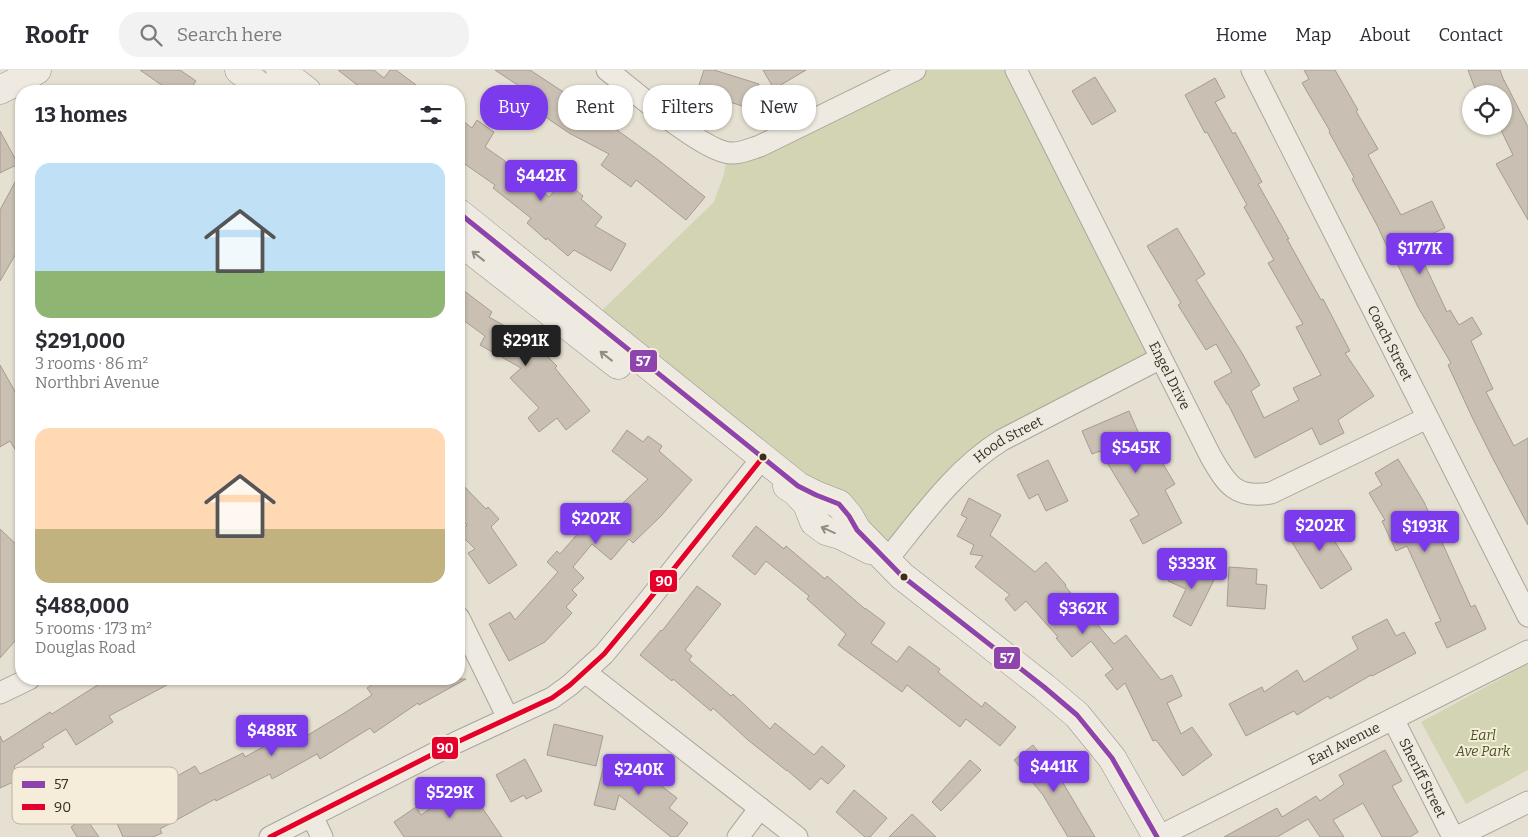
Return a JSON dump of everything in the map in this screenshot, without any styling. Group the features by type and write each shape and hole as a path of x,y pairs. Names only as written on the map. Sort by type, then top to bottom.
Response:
{"street":[{"path":"239,70 258,85"},
{"path":"280,70 299,85"},
{"path":"608,70 686,132 717,150 728,153 737,153 760,146 915,70"},
{"name":"Engel Drive","path":"1016,70 1225,481 1244,494 1258,496 1271,494 1427,418"},
{"name":"Coach Street","path":"1252,70 1528,616"},
{"path":"16,85 32,80"},
{"path":"0,90 15,85"},
{"path":"465,218 796,492 806,504 814,522 826,531 859,544 886,561 902,576 1044,687 1076,716 1112,758 1157,837"},
{"path":"465,246 653,392 759,461"},
{"name":"Hood Street","path":"886,561 953,480 984,451 1161,358"},
{"path":"270,837 456,743 552,698 604,654 759,461"},
{"path":"465,630 508,718"},
{"name":"Earl Avenue","path":"1157,837 1528,651"},
{"path":"585,672 797,837"},
{"path":"0,693 17,685"},
{"name":"Sheriff Street","path":"1393,719 1454,837"},
{"path":"1457,837 1528,802"},
{"path":"738,837 760,808"},
{"path":"312,816 322,837"}],"green space":[{"path":"915,70 1016,70 1161,358 1002,440 886,561 857,530 592,320 714,202 724,174 728,153 780,130 816,130 816,114"},
{"name":"Earl Ave Park","path":"1528,664 1528,770 1466,804 1421,722"}],"building":[{"path":"140,70 180,70 196,81 193,85 161,85"},
{"path":"338,70 374,70 384,78 390,70 396,70 416,85 357,85"},
{"path":"495,70 530,70 558,88 558,126 548,119 548,85 518,85"},
{"path":"704,70 714,70 759,84 742,85 742,106 732,103 732,85 699,85"},
{"path":"763,70 806,70 781,85 772,85"},
{"path":"1304,70 1335,70 1378,149 1368,155 1401,215 1432,201 1445,228 1414,242 1447,312 1450,310 1459,325 1472,317 1482,334 1471,341 1493,389 1486,392 1514,446 1528,438 1528,525 1472,417 1448,365 1451,363 1418,307 1392,253 1390,253 1352,179 1354,177 1302,83 1309,79"},
{"path":"1468,70 1500,70 1507,85 1474,85"},
{"path":"1095,77 1116,111 1092,125 1072,91"},
{"path":"1215,78 1225,97 1215,102 1233,134 1235,132 1262,182 1258,184 1350,351 1345,353 1374,396 1338,420 1344,433 1320,445 1312,428 1255,458 1228,404 1214,382 1232,372 1216,344 1206,350 1178,305 1181,303 1147,246 1177,228 1205,274 1196,280 1260,385 1251,391 1264,418 1299,400 1293,388 1321,375 1296,327 1303,324 1268,263 1274,260 1244,207 1247,205 1185,95"},
{"path":"1512,96 1528,127 1528,220 1496,164 1513,155 1503,135 1512,135"},
{"path":"477,120 480,122 480,130 491,130 494,132 485,147 549,197 564,180 583,196 581,199 602,217 595,226 626,244 611,271 574,250 568,256 527,223 531,218 493,188 495,185 465,164 465,123 472,128"},
{"path":"565,130 617,130 705,197 686,220 636,180 631,187 601,165 609,154"},
{"path":"0,131 15,158 15,166 0,173"},
{"path":"15,182 15,255 0,281 0,210"},
{"path":"465,292 492,312 489,317 533,342 557,366 555,368 590,411 566,430 557,418 539,432 528,418 539,408 510,378 521,368 480,345 485,336 465,321"},
{"path":"0,365 15,391 15,449 10,441 0,447"},
{"path":"1129,411 1145,448 1151,444 1175,484 1165,490 1182,523 1143,544 1130,520 1139,515 1100,451 1092,454 1082,431"},
{"path":"627,430 643,442 648,436 662,446 659,451 692,480 661,516 633,543 629,539 611,560 592,544 573,567 584,578 572,590 577,595 566,607 572,613 545,642 509,661 489,624 510,612 515,620 558,572 547,562 557,551 560,554 595,514 604,521 648,479 612,451"},
{"path":"1398,459 1424,502 1471,607 1475,605 1486,629 1447,648 1435,623 1441,621 1407,546 1396,551 1382,521 1385,520 1369,493 1382,485 1375,473"},
{"path":"1048,460 1068,501 1046,511 1038,494 1029,499 1017,475"},
{"path":"465,487 486,509 488,507 499,519 491,527 517,565 489,584 468,553 475,549 465,539 465,527 467,525 465,523"},
{"path":"969,498 1001,515 990,535 1035,572 1046,562 1114,644 1126,635 1161,680 1172,675 1182,696 1167,703 1181,734 1192,727 1212,755 1183,776 1156,740 1153,741 1125,683 1117,690 1105,675 1113,669 1091,641 1072,657 1056,638 1058,637 1026,601 1015,611 1005,599 1010,595 975,567 983,556 970,554 974,545 957,536 967,518 961,515"},
{"path":"1319,516 1352,569 1321,589 1288,536"},
{"path":"756,526 784,549 786,546 825,579 827,576 865,609 885,623 871,643 897,662 909,646 940,669 938,672 982,707 985,702 1016,727 1000,746 966,719 960,727 907,685 902,692 838,645 846,634 807,599 809,596 766,561 755,575 732,556"},
{"path":"0,529 15,543 15,641 0,658"},
{"path":"1193,562 1217,574 1191,626 1173,616 1186,589 1168,581 1177,563 1189,569"},
{"path":"1229,567 1257,569 1256,584 1267,585 1265,609 1227,606"},
{"path":"697,586 721,604 685,650 692,656 689,660 731,696 733,694 770,729 775,723 814,755 822,746 845,766 828,784 821,778 810,790 748,740 713,708 711,711 673,679 672,681 640,655 662,631"},
{"path":"1387,619 1396,636 1404,632 1416,653 1371,675 1330,699 1328,696 1297,715 1294,711 1246,736 1229,704 1262,687 1264,692 1297,670 1304,682 1358,649 1352,637"},
{"path":"98,685 167,685 109,716 113,722 76,745 66,729 42,744 44,747 12,767 12,783 0,788 0,736 3,742 50,712 52,714"},
{"path":"372,685 455,685 419,705 418,703 374,733 370,728 320,759 317,754 272,779 270,774 216,801 215,799 178,819 178,776 195,766 200,774 243,753 245,757 279,738 274,730 293,719 303,738 372,695 367,688"},
{"path":"554,724 603,736 596,766 547,755"},
{"path":"1033,745 1063,783 1095,837 1068,837 1043,795 1014,760"},
{"path":"1385,750 1402,781 1392,786 1418,832 1410,837 1382,837 1363,803 1333,820 1344,837 1320,837 1308,819 1277,837 1224,837 1277,808 1282,817 1316,796 1320,801 1344,784 1339,775"},
{"path":"525,759 542,791 526,799 524,795 511,802 496,775"},
{"path":"970,760 981,770 941,811 932,802"},
{"path":"605,761 656,774 654,780 677,798 669,808 688,823 677,837 671,837 619,795 615,810 594,805"},
{"path":"466,784 502,837 404,837 394,822 416,807 421,815"},
{"path":"854,790 887,818 870,837 865,837 836,812"},
{"path":"912,814 936,837 889,837"},
{"path":"75,824 90,824 99,837 77,837 71,827"},
{"path":"117,824 169,824 160,829 162,833 153,837 123,837"}],"transit line":[{"name":"57","path":"465,218 798,486 839,504 857,530 902,576 1077,715 1112,758 1157,837"},
{"name":"90","path":"270,837 455,743 552,698 570,685 604,654 763,457"}]}
